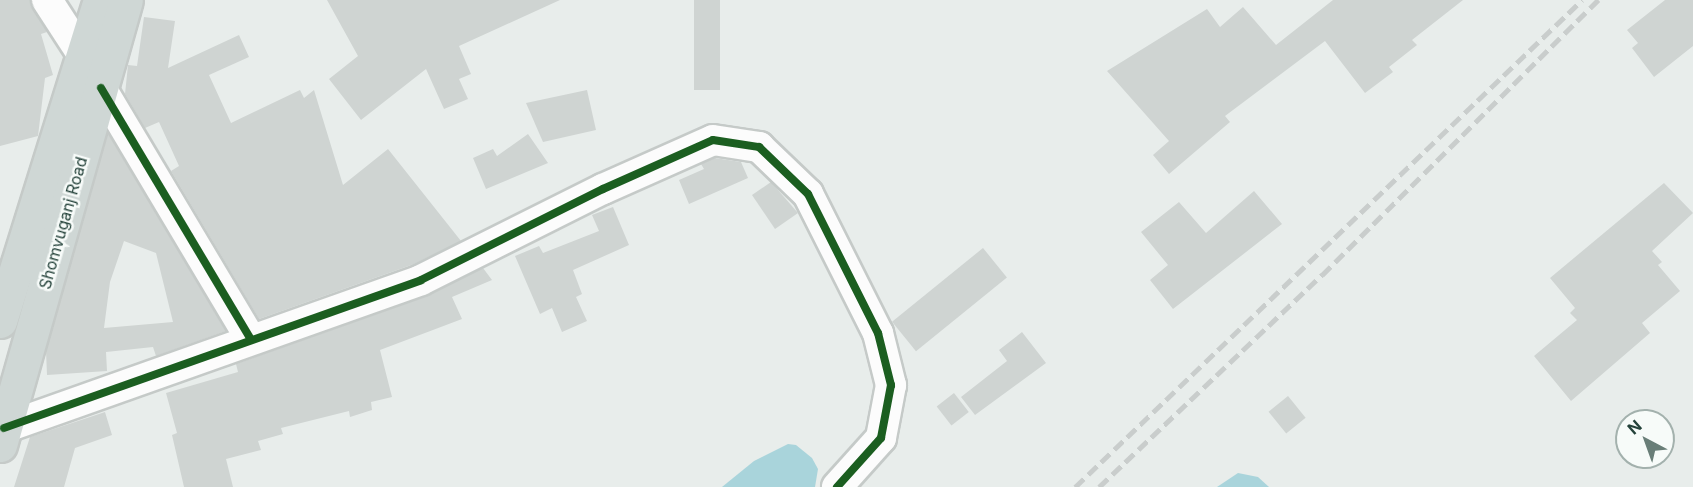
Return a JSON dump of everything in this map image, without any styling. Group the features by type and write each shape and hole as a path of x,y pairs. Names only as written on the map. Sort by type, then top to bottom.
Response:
{"main road":[{"name":"Shomvuganj Road","path":"0,321 84,57 99,0"},
{"name":"Shomvuganj Road","path":"2,436 126,0"}],"street":[{"path":"47,0 84,57"},
{"path":"101,88 250,338"},
{"path":"2,436 250,338 421,280 603,189 713,140 759,147 808,194 878,333 891,385 881,438 837,487"}],"water":[{"path":"788,444 796,445 812,458 818,469 815,487 722,487 754,461"},
{"path":"1238,473 1258,477 1269,487 1217,487"}],"building":[{"path":"0,0 30,0 47,32 41,34 53,75 45,78 38,136 0,146"},
{"path":"327,0 560,0 459,46 471,74 459,79 468,99 444,109 426,69 361,120 329,79 358,56"},
{"path":"694,0 720,0 720,90 694,90"},
{"path":"1333,0 1463,0 1412,40 1417,45 1389,67 1393,72 1365,93 1325,41 1225,116 1230,122 1169,174 1153,155 1169,141 1107,71 1207,9 1220,27 1243,7 1276,45"},
{"path":"1665,0 1693,0 1693,46 1654,77 1632,48 1638,43 1627,30"},
{"path":"144,17 175,21 168,68 239,35 249,57 209,75 231,123 300,90 304,98 314,90 343,185 388,149 461,241 414,264 259,319 171,171 179,166 159,122 145,128 125,94 128,65 137,66"},
{"path":"587,90 596,130 543,142 526,103"},
{"path":"108,133 226,331 156,356 153,347 106,352 107,371 47,375 46,351","holes":["124,241 156,253 173,322 104,328 110,282"]},
{"path":"528,134 548,163 486,189 473,158 493,149 497,156"},
{"path":"715,158 741,162 748,178 689,204 679,180 704,169 701,164"},
{"path":"771,182 798,213 775,229 752,195"},
{"path":"1664,183 1693,213 1652,251 1662,262 1658,265 1680,291 1642,323 1650,333 1571,401 1534,356 1577,320 1570,313 1575,308 1550,278"},
{"path":"1254,191 1282,224 1173,309 1150,280 1168,265 1141,232 1179,202 1206,233"},
{"path":"613,207 629,245 573,270 582,294 576,297 587,321 562,332 552,308 540,314 515,256 539,246 543,253 599,231 592,215"},
{"path":"983,248 1007,278 916,351 892,322"},
{"path":"483,268 492,280 452,297 462,319 380,350 392,397 371,402 372,410 350,417 349,411 281,428 283,434 258,441 261,450 226,459 233,487 184,487 172,435 177,433 166,393 238,372 236,364 427,296"},
{"path":"1022,332 1046,363 975,415 961,397 1007,361 999,350"},
{"path":"954,393 969,412 951,425 937,407"},
{"path":"1288,396 1306,418 1286,433 1269,412"},
{"path":"105,412 112,435 75,448 64,487 14,487 30,437"}],"railway":[{"path":"1075,487 1582,0"},
{"path":"1099,487 1322,275 1598,0"}],"cycle path":[{"path":"101,88 250,338"},
{"path":"4,428 421,280 603,189 713,140 759,147 808,194 878,333 891,385 881,438 837,487"}]}
